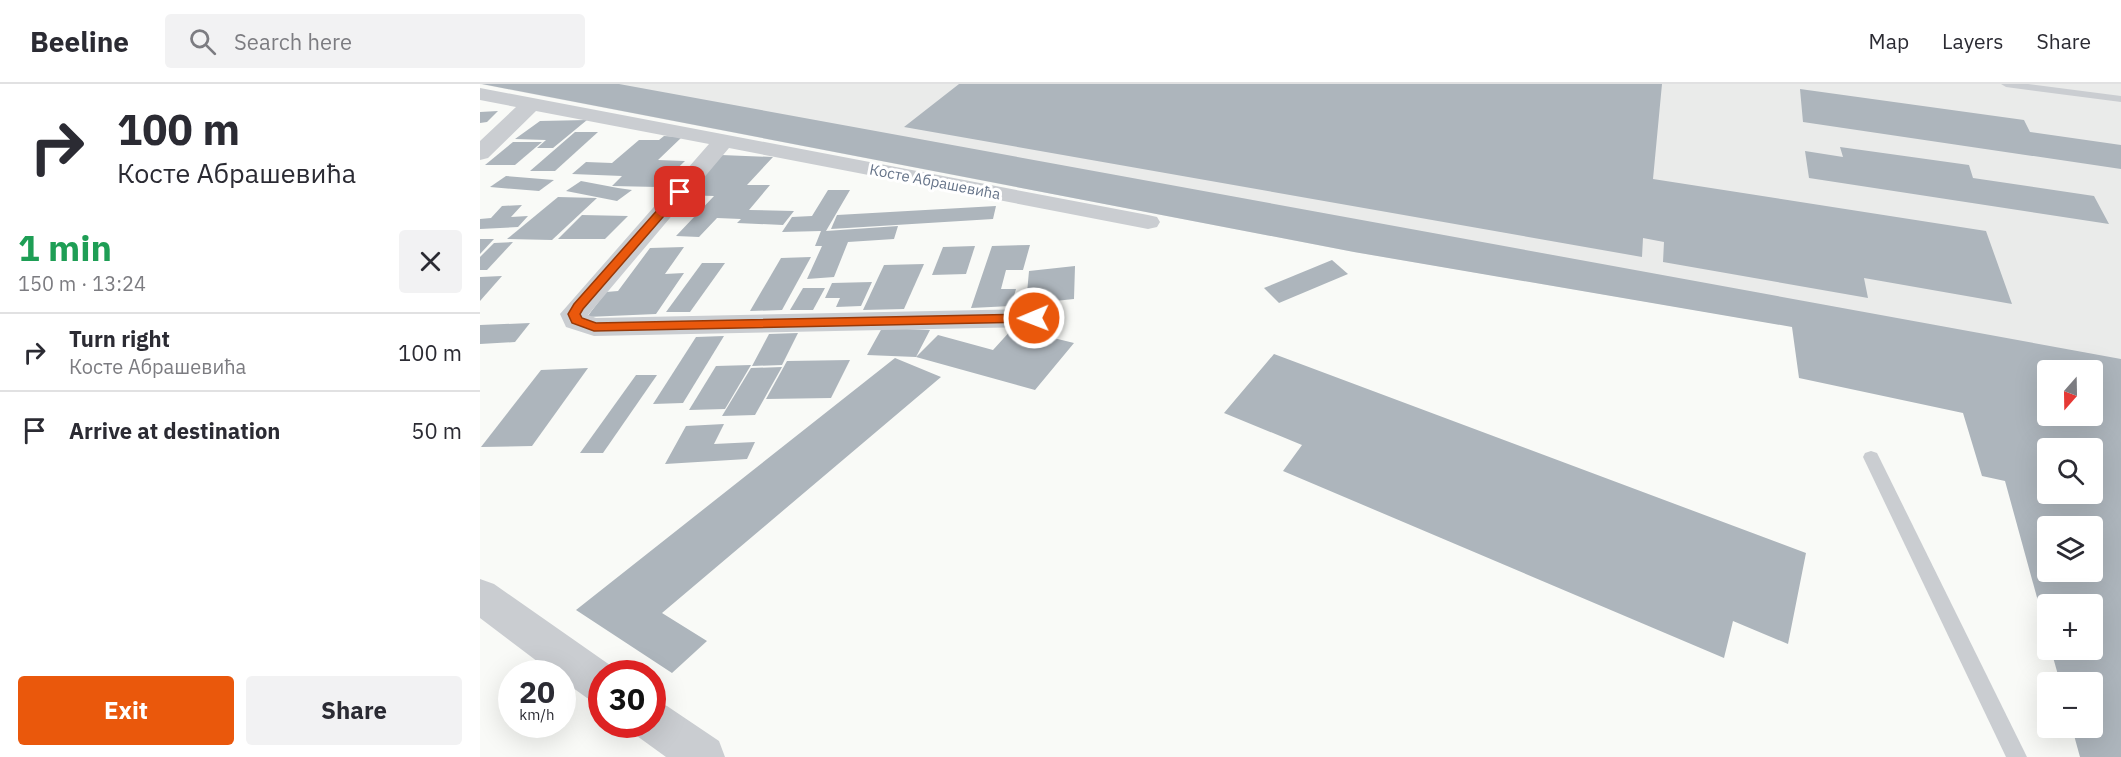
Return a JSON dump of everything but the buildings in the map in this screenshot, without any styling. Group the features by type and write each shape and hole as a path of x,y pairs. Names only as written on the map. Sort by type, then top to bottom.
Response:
{"street":[{"name":"Косте Абрашевића","path":"480,94 1148,222"},
{"path":"480,153 531,104"},
{"path":"723,142 579,307 574,314 576,321 594,327 1034,318"},
{"path":"480,596 588,674"},
{"path":"666,731 703,757"}],"lane":[{"path":"2006,84 2121,99"},
{"path":"1871,457 2017,757"}],"shaded area":[{"path":"480,84 2121,84 2121,390 2103,378 2103,360 2037,360 2037,368 1354,252"}],"route":[{"path":"680,192 579,307 574,314 576,321 594,327 1034,318"}]}
